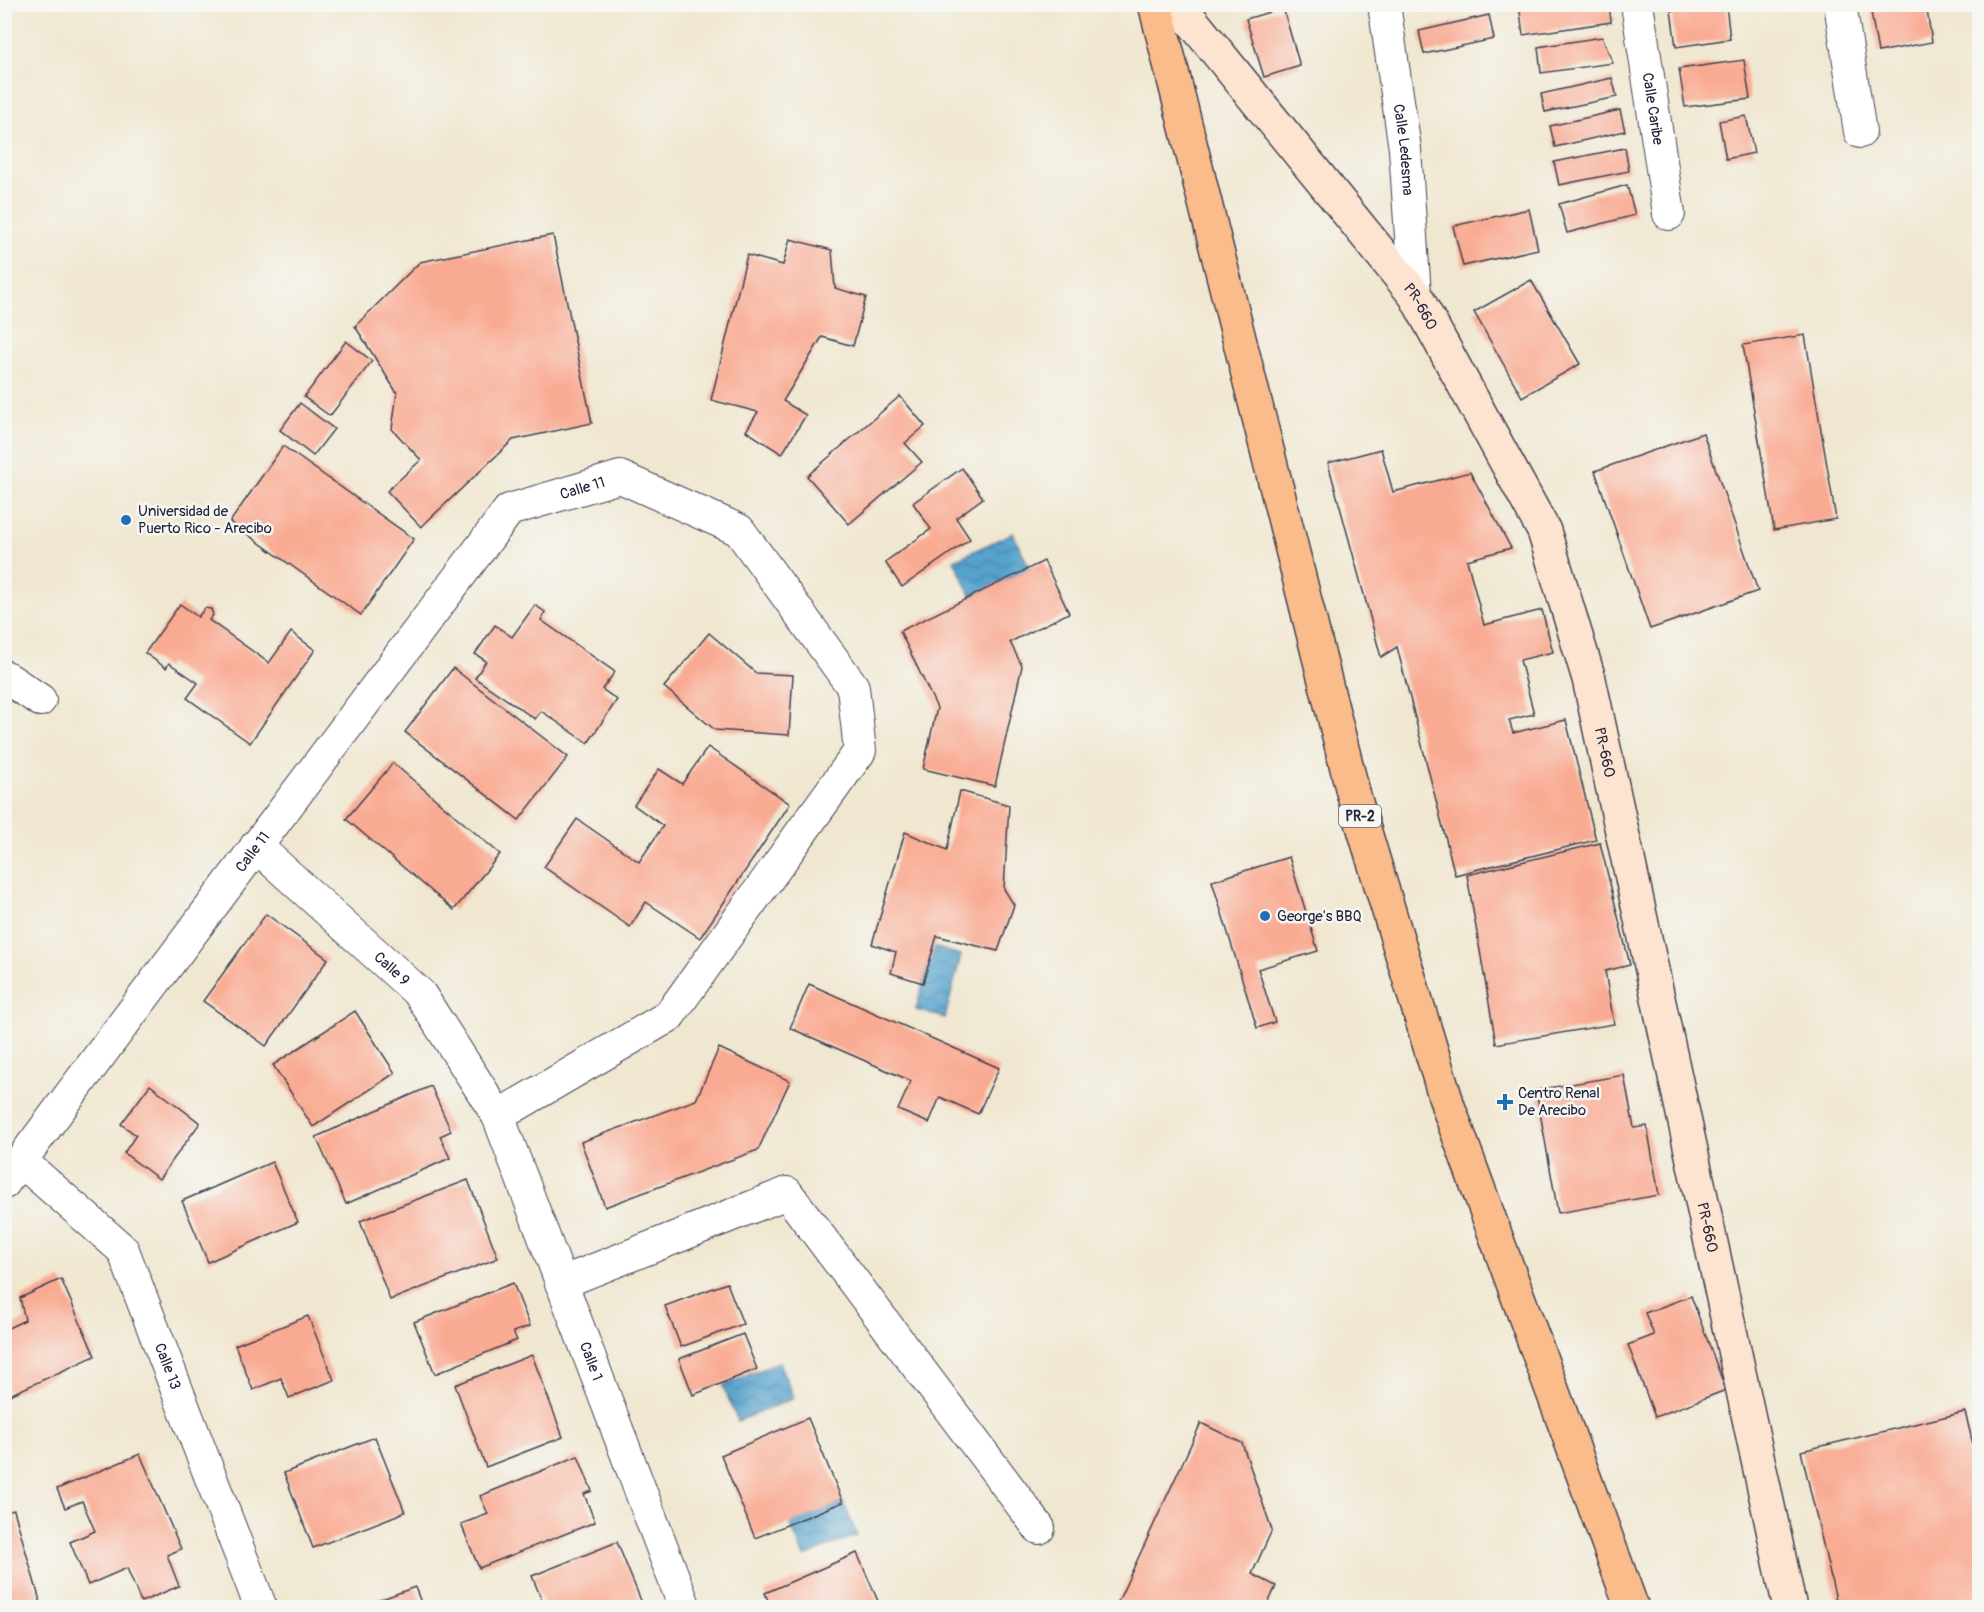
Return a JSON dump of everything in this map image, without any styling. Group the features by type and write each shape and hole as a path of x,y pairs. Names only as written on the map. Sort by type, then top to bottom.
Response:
{"main road":[{"name":"PR-2","path":"1155,4 1354,796 1448,1106 1632,1608"}],"street":[{"name":"PR-660","path":"1178,4 1415,295 1544,531 1589,679 1791,1608"},
{"name":"Calle Ledesma","path":"1384,4 1405,149 1415,295"},
{"name":"Calle Caribe","path":"1637,4 1669,214"},
{"path":"1840,4 1860,132"},
{"name":"Calle 11","path":"13,1172 509,510 620,477 739,530 853,687 860,751 669,1016 498,1116"},
{"path":"4,676 39,700"},
{"name":"Calle 9","path":"256,846 420,994 498,1116"},
{"name":"Calle 1","path":"498,1116 685,1608"},
{"name":"Calle 13","path":"13,1172 123,1250 250,1605"},
{"path":"561,1283 788,1193 1039,1528"}],"water":[{"path":"1013,533 1030,569 971,596 954,560"},
{"path":"933,947 961,955 945,1018 916,1010"},
{"path":"779,1362 794,1398 738,1421 723,1386"},
{"path":"843,1502 857,1535 804,1557 790,1523"}],"building":[{"path":"1416,4 1455,4 1455,6 1417,11"},
{"path":"1519,4 1609,4 1611,22 1523,35"},
{"path":"1726,4 1730,39 1676,47 1671,10"},
{"path":"1926,4 1932,42 1878,52 1871,12"},
{"path":"1283,8 1300,66 1264,77 1246,19"},
{"path":"1489,15 1494,39 1424,54 1419,31"},
{"path":"1602,37 1613,63 1541,73 1538,47"},
{"path":"1744,60 1750,99 1685,107 1679,69"},
{"path":"1612,78 1617,97 1545,112 1541,94"},
{"path":"1620,110 1625,131 1555,147 1550,126"},
{"path":"1746,116 1754,153 1726,159 1719,121"},
{"path":"1625,148 1629,171 1559,185 1554,162"},
{"path":"1627,185 1635,215 1567,233 1559,204"},
{"path":"1529,209 1538,249 1463,266 1453,226"},
{"path":"553,235 592,423 513,440 421,527 387,491 421,460 392,429 397,393 355,326 420,262"},
{"path":"790,239 832,250 835,288 866,297 853,346 822,337 783,401 806,415 782,454 746,431 758,412 711,400 747,255 783,265"},
{"path":"1531,280 1580,364 1522,397 1474,312"},
{"path":"1805,335 1836,519 1774,530 1743,345"},
{"path":"346,341 372,361 330,416 304,397"},
{"path":"900,396 925,426 905,443 922,462 849,524 807,476"},
{"path":"300,403 334,429 313,456 280,430"},
{"path":"1703,433 1758,591 1650,629 1595,471"},
{"path":"283,446 414,539 361,615 230,522"},
{"path":"1381,449 1393,492 1470,472 1511,548 1467,560 1484,625 1542,610 1553,652 1520,660 1534,714 1509,720 1513,733 1566,720 1596,840 1455,875 1397,647 1381,657 1328,463"},
{"path":"962,468 983,498 956,518 970,539 902,587 885,562 931,529 913,503"},
{"path":"1044,561 1069,613 1010,642 1022,666 995,786 923,769 937,708 900,631"},
{"path":"180,604 198,617 205,608 211,609 213,615 209,620 269,663 291,632 315,650 250,743 187,698 198,683 169,663 166,668 145,653"},
{"path":"535,605 545,612 541,620 615,672 602,689 617,700 588,743 541,711 535,719 475,678 486,661 475,654 495,625 512,637"},
{"path":"709,633 756,673 793,675 789,735 715,730 664,687"},
{"path":"453,668 568,757 519,820 405,732"},
{"path":"708,747 790,804 700,938 646,902 630,927 544,867 577,819 639,862 663,826 634,805 659,769 682,784"},
{"path":"393,763 500,854 454,910 346,819"},
{"path":"960,791 1009,805 1004,889 1014,905 998,951 937,936 923,983 891,973 896,952 872,944 905,832 947,850"},
{"path":"1600,843 1630,965 1605,971 1614,1024 1496,1044 1467,875"},
{"name":"George's BBQ","path":"1289,857 1318,951 1258,969 1275,1022 1257,1028 1212,881"},
{"path":"266,914 328,959 266,1046 203,1001"},
{"path":"809,984 999,1068 978,1114 940,1097 929,1123 898,1110 911,1081 790,1028"},
{"path":"355,1011 395,1073 313,1127 273,1065"},
{"path":"719,1048 790,1081 758,1150 605,1207 581,1142 696,1100"},
{"path":"1624,1075 1634,1128 1647,1126 1659,1195 1558,1213 1536,1090"},
{"path":"150,1085 200,1123 159,1179 124,1153 136,1135 121,1124"},
{"path":"431,1086 451,1131 440,1136 450,1158 346,1204 316,1137"},
{"path":"272,1162 298,1222 208,1262 182,1201"},
{"path":"468,1180 498,1258 390,1300 360,1221"},
{"path":"61,1279 95,1356 10,1395 4,1382 4,1330 25,1320 20,1298"},
{"path":"513,1283 530,1326 513,1332 517,1340 435,1374 414,1322"},
{"path":"727,1283 743,1324 681,1347 665,1306"},
{"path":"1691,1296 1726,1390 1655,1417 1628,1345 1654,1335 1645,1313"},
{"path":"308,1316 334,1380 289,1398 281,1378 253,1390 235,1345"},
{"path":"743,1334 757,1369 693,1395 679,1359"},
{"path":"532,1355 563,1437 486,1467 455,1385"},
{"path":"1965,1412 1980,1472 1980,1608 1838,1608 1801,1451"},
{"path":"808,1418 843,1502 755,1538 721,1455"},
{"path":"1201,1423 1242,1443 1272,1530 1252,1574 1276,1586 1266,1608 1115,1608"},
{"path":"375,1437 405,1512 313,1548 284,1473"},
{"path":"140,1454 181,1549 167,1555 179,1586 141,1602 127,1568 88,1585 70,1542 95,1531 82,1501 65,1508 57,1489"},
{"path":"578,1456 592,1491 584,1494 595,1522 479,1568 461,1524 488,1514 480,1496"},
{"path":"14,1510 42,1608 4,1608 4,1512"},
{"path":"617,1542 644,1608 545,1608 532,1576"},
{"path":"857,1553 881,1608 771,1608 765,1593"},
{"path":"415,1587 423,1608 360,1608 360,1607"}],"place":[{"name":"Universidad de Puerto Rico - Arecibo","path":"126,520"},
{"name":"George's BBQ","path":"1265,916"},
{"name":"Centro Renal De Arecibo","path":"1505,1102"}]}
